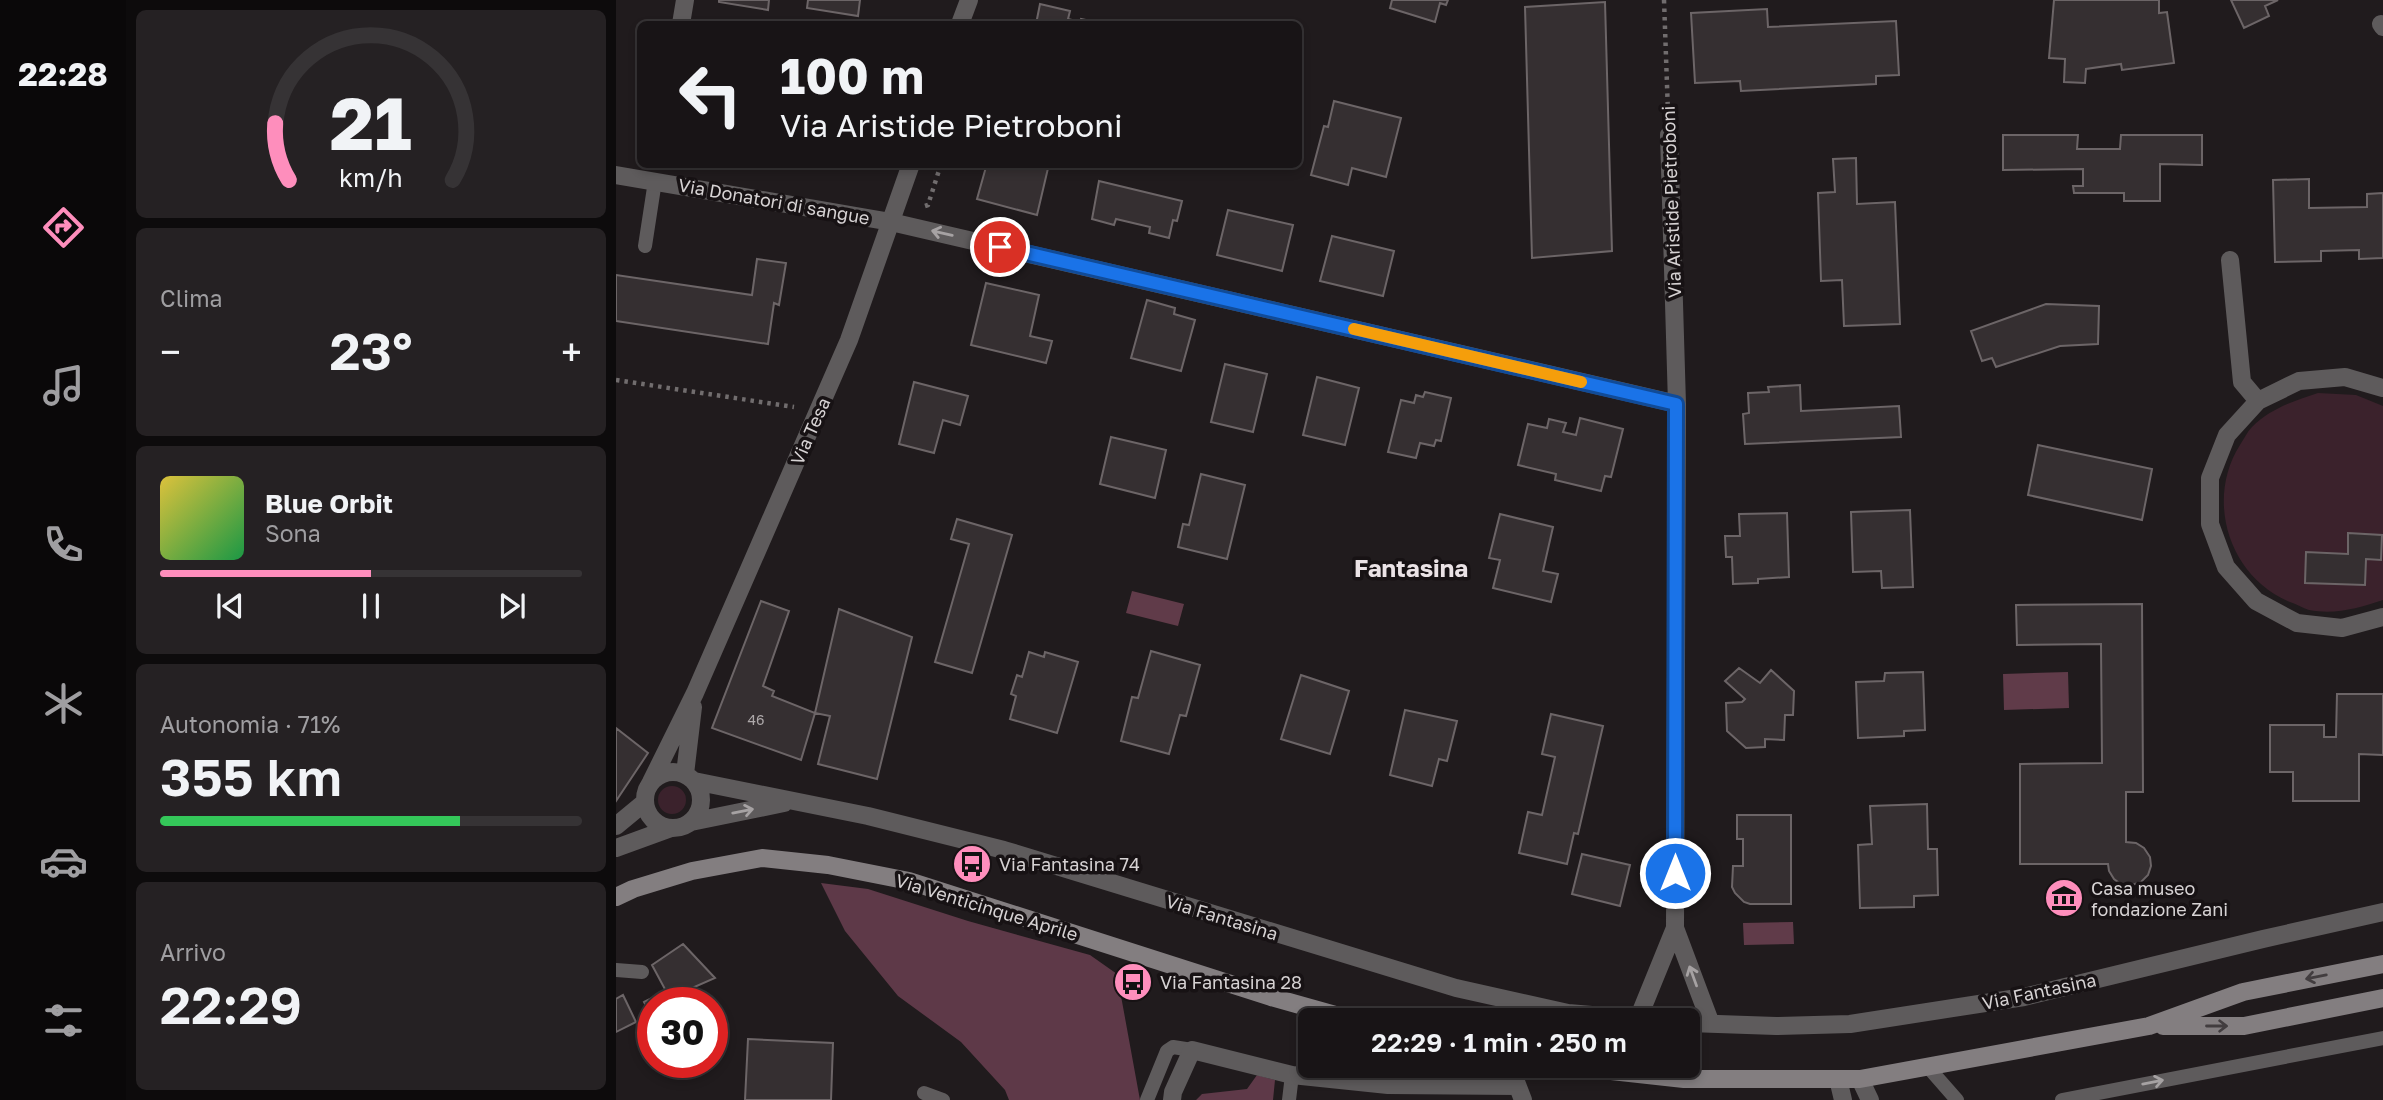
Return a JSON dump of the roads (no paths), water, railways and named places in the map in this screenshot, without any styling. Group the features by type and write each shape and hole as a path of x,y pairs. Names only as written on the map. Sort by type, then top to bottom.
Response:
{"street":[{"path":"682,21 685,0"},
{"path":"961,21 969,0"},
{"name":"Via Aristide Pietroboni","path":"1669,135 1676,404 1675,928 1711,1024"},
{"name":"Via Tesa","path":"652,782 695,693 849,340 910,168"},
{"name":"Via Donatori di sangue","path":"616,174 656,173 891,222"},
{"path":"891,222 1676,404"},
{"path":"2230,260 2242,382 2258,401"},
{"path":"2383,388 2345,377 2299,381 2258,401 2227,435 2210,478 2210,524 2226,567 2256,601 2297,622 2342,628 2383,617"},
{"name":"Via Tesa","path":"689,778 695,693"},
{"path":"616,848 683,826 691,822 697,814 701,803 700,792 689,778 672,772 664,773 652,782 646,792 645,802 653,821 671,828"},
{"name":"Via Fantasina","path":"689,778 867,816 1004,850 1456,988 1546,1008"},
{"name":"Via Fantasina","path":"691,822 795,801"},
{"path":"616,826 645,802"},
{"name":"Via Venticinque Aprile","path":"616,897 692,871 762,858 828,865 909,881 1310,1008"},
{"name":"Via Fantasina","path":"1700,1024 1850,1024 2024,997 2383,912"},
{"name":"Via Aristide Pietroboni","path":"1643,1008 1675,928"},
{"path":"1675,1078 1860,1079 2149,1026 2243,992 2383,964"},
{"path":"2149,1026 2244,1026 2383,998"},
{"path":"1172,1100 1173,1091 1192,1050 1292,1075 1443,1093 1520,1093"},
{"path":"1838,1079 1843,1100"},
{"path":"1860,1079 1870,1100"}],"lane":[{"path":"645,246 656,173"},
{"path":"616,970 642,972"},
{"path":"2062,1100 2383,1038"},
{"path":"1147,1100 1167,1051 1173,1047 1192,1050"},
{"path":"1928,1067 1957,1100"},
{"path":"1289,1100 1292,1075"},
{"path":"924,1093 943,1100"}],"place":[{"name":"Via Fantasina 74","path":"972,864"},
{"name":"Casa museo fondazione Zani","path":"2064,898"},
{"name":"Via Fantasina 28","path":"1133,982"}],"district":[{"name":"Fantasina","path":"1411,567"}]}
